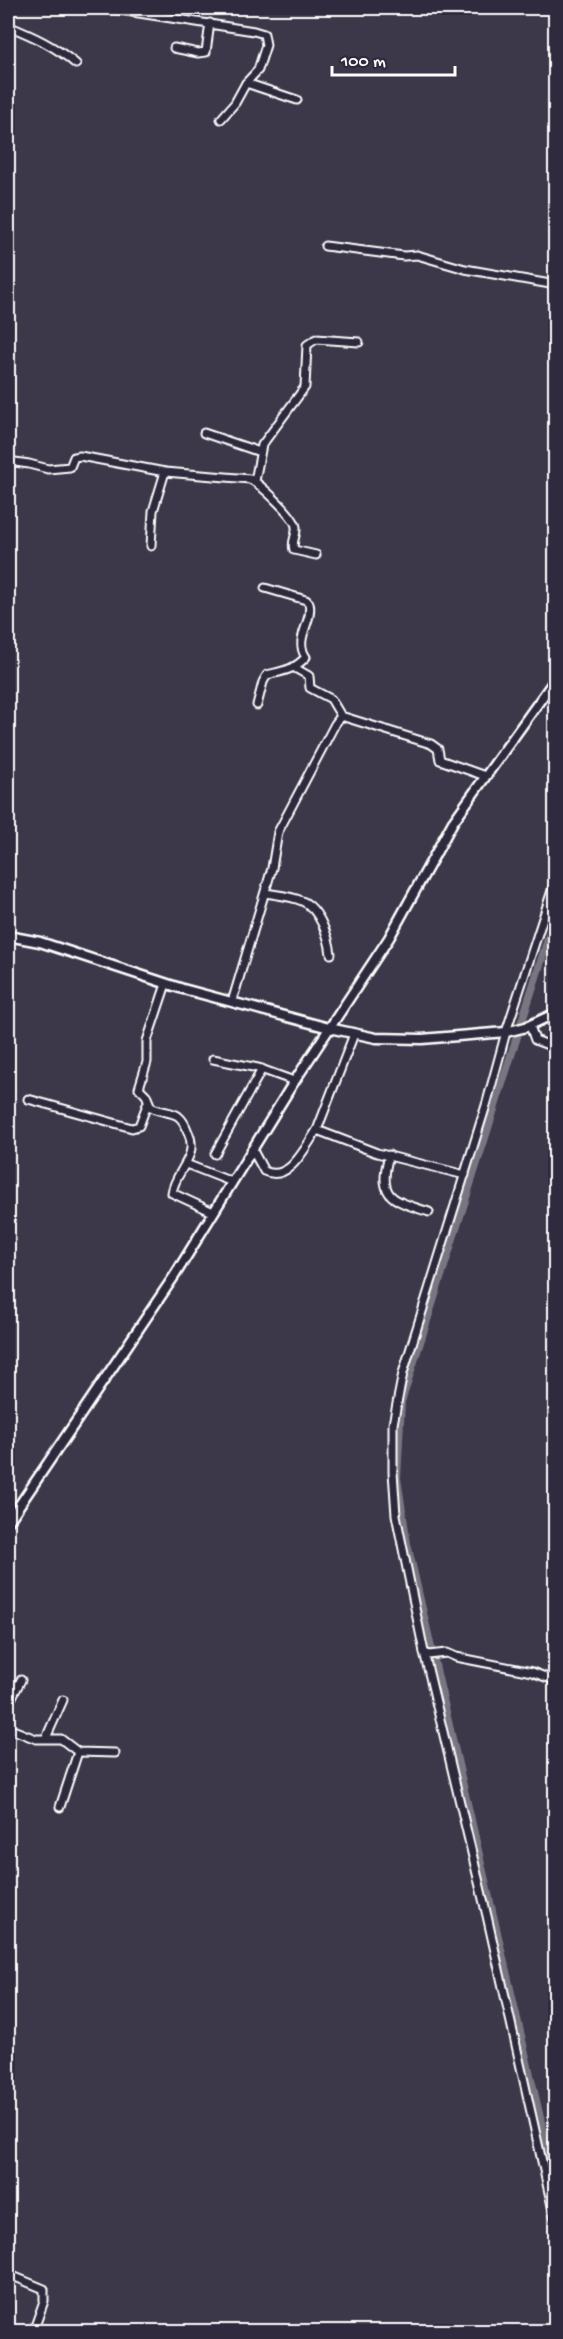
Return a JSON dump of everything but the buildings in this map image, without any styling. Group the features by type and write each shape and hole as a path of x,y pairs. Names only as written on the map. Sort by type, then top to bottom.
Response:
{"street":[{"path":"107,8 264,34 266,45 258,70 221,119"},
{"path":"174,48 198,53 206,52 210,24"},
{"path":"8,26 45,41 76,64"},
{"path":"246,83 297,100"},
{"path":"325,246 404,256 417,255 465,269 555,285"},
{"path":"255,481 260,452 266,437 305,387 307,345 316,339 359,342"},
{"path":"204,433 260,452"},
{"path":"8,461 48,469 70,467 76,456 165,472 244,478 255,481 295,521 296,531 292,542 294,550 316,555"},
{"path":"151,546 153,511 165,472"},
{"path":"257,705 267,675 288,671 306,657 301,645 310,606 306,600 265,588"},
{"path":"292,667 309,676 310,688 331,699 341,716 431,744 438,749 440,760 485,776"},
{"path":"8,1522 175,1275 294,1081 389,938 453,822 555,678"},
{"path":"232,1002 265,892 281,826 341,716"},
{"path":"555,878 403,1373 393,1424 396,1515 555,2224"},
{"path":"265,892 302,900 312,908 328,938 331,954"},
{"path":"8,936 40,942 166,984 329,1028 376,1038 422,1039 509,1030 528,1026 555,1013"},
{"path":"166,984 147,1041 147,1062 139,1085 148,1102 155,1109 177,1116 184,1123 191,1138 192,1148 174,1184 172,1193 213,1212"},
{"path":"528,1026 535,1040 555,1048"},
{"path":"252,1149 264,1171 281,1173 290,1168 317,1130 354,1034"},
{"path":"213,1059 262,1069 294,1081"},
{"path":"215,1154 262,1069"},
{"path":"28,1099 132,1128 139,1126 148,1102"},
{"path":"317,1130 365,1149 465,1175"},
{"path":"390,1155 384,1174 385,1188 401,1203 429,1212"},
{"path":"186,1164 232,1182"},
{"path":"426,1653 447,1653 456,1658 532,1672 555,1681"},
{"path":"8,1701 21,1680"},
{"path":"46,1738 63,1700"},
{"path":"8,1728 36,1739 61,1739 78,1752 115,1753"},
{"path":"60,1807 78,1752"},
{"path":"8,2274 44,2289 44,2301 33,2331"}],"waterway":[{"path":"556,914 401,1402 397,1478 407,1544 556,2187"}]}
